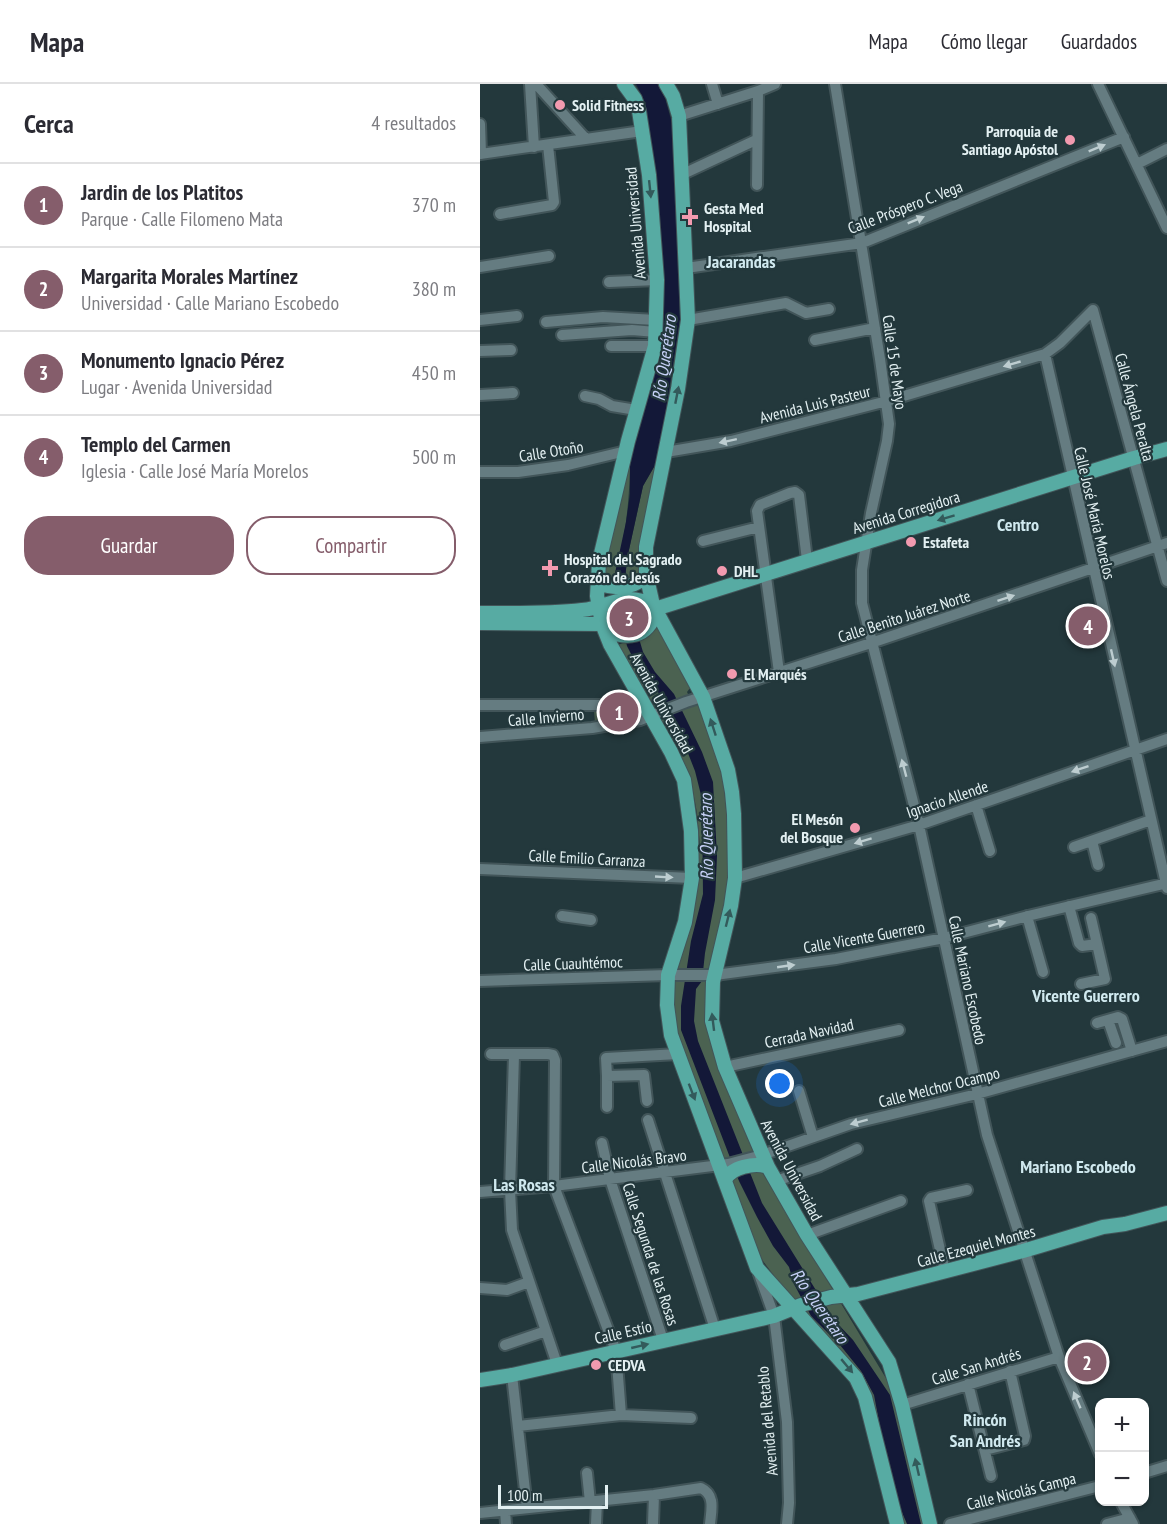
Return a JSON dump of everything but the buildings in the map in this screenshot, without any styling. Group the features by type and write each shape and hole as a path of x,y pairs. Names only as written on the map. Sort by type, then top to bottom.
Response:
{"main road":[{"name":"Avenida Universidad","path":"602,606 599,562 636,410 655,346 656,326 657,280 654,228 642,131 635,99 624,84"},
{"name":"Avenida Universidad","path":"666,84 673,96 679,116 688,320 641,581 651,606 703,697 728,770 732,792 735,878 731,906 709,975 712,1021 725,1067 759,1161 776,1181 807,1235 889,1362 902,1405 930,1524"},
{"name":"Avenida Corregidora","path":"651,606 766,574 1167,449"},
{"path":"600,585 622,587 641,581"},
{"path":"480,613 580,611 623,599 651,606 650,626 639,634 617,635 603,626 480,623"},
{"path":"602,606 603,626"},
{"name":"Avenida Universidad","path":"603,626 639,696 656,714 684,780 691,831 692,878 685,922 671,975 667,1005 670,1035 726,1170 757,1268 797,1307 856,1378 865,1397 897,1524"},
{"path":"726,1170 759,1161"},
{"name":"Calle Ezequiel Montes","path":"797,1307 831,1297 847,1296 945,1272 1103,1227 1167,1213"},
{"path":"774,1316 797,1307"},
{"name":"Calle Estío","path":"480,1380 512,1375 774,1316"}],"street":[{"path":"530,84 534,147"},
{"path":"536,84 586,139"},
{"path":"712,84 718,104"},
{"path":"679,116 775,84"},
{"name":"Calle 15 de Mayo","path":"835,84 889,424 866,542 861,586 862,603 871,643"},
{"path":"1098,84 1167,228"},
{"path":"757,185 758,91"},
{"path":"480,124 481,154 642,131"},
{"name":"Calle Próspero C. Vega","path":"687,268 862,243 1124,137"},
{"path":"683,174 756,140"},
{"path":"500,213 552,206 554,202 548,145"},
{"path":"1137,164 1167,148"},
{"path":"480,267 549,256"},
{"path":"609,282 657,280"},
{"path":"688,320 786,303 806,313 829,309"},
{"name":"Avenida Luis Pasteur","path":"666,452 731,441 887,401 1044,354 1060,343 1093,310"},
{"name":"Calle Ángela Peralta","path":"1093,310 1134,458 1162,545 1167,581"},
{"path":"480,320 517,316"},
{"path":"546,322 603,317 656,326"},
{"path":"562,335 656,326"},
{"path":"815,340 875,328"},
{"path":"611,346 655,346"},
{"path":"480,351 512,350"},
{"name":"Calle José María Morelos","path":"1044,354 1167,885"},
{"path":"480,395 513,393"},
{"path":"585,396 599,399 612,406 636,410"},
{"name":"Calle Otoño","path":"480,472 518,472 626,451"},
{"path":"779,672 757,511 759,505 795,492 799,495 807,560"},
{"path":"703,541 759,527"},
{"name":"Calle Benito Juárez Norte","path":"656,714 686,702 871,643 1162,545"},
{"name":"Calle Mariano Escobedo","path":"871,643 919,825 987,1135 1059,1358 1099,1452"},
{"path":"480,705 630,705 639,696"},
{"name":"Calle Invierno","path":"480,737 601,727 640,720 656,714"},
{"name":"Ignacio Allende","path":"735,878 919,825 1167,739"},
{"path":"976,805 990,851"},
{"path":"1074,847 1151,820"},
{"path":"1092,841 1098,865"},
{"name":"Calle Emilio Carranza","path":"480,868 692,878"},
{"name":"Calle Vicente Guerrero","path":"671,975 709,975 836,959 944,938 1069,906 1167,885"},
{"path":"1069,906 1079,943 1082,946 1097,944"},
{"path":"562,916 591,920"},
{"path":"1027,916 1043,972"},
{"path":"1081,984 1105,979 1091,918"},
{"name":"Calle Cuauhtémoc","path":"480,981 671,975"},
{"path":"1116,1043 1102,1022 1118,1017 1122,1019 1132,1051"},
{"name":"Cerrada Navidad","path":"725,1067 899,1030"},
{"name":"Calle Melchor Ocampo","path":"759,1161 813,1137 894,1113 977,1094 1167,1041"},
{"path":"491,1054 548,1054 555,1060 554,1185 616,1351 621,1415"},
{"path":"607,1107 606,1058 678,1054"},
{"path":"514,1055 510,1190 512,1230 557,1364"},
{"path":"643,1056 647,1101"},
{"path":"607,1076 644,1075"},
{"path":"799,1091 813,1137"},
{"path":"648,1120 715,1329"},
{"name":"Calle Segunda de las Rosas","path":"602,1143 610,1179 663,1340"},
{"path":"776,1181 820,1166 857,1149"},
{"name":"Calle Nicolás Bravo","path":"480,1192 665,1173 726,1170"},
{"path":"945,1272 928,1205 929,1201 931,1198 967,1190"},
{"path":"807,1235 901,1201"},
{"name":"Avenida del Retablo","path":"757,1268 774,1316 787,1422 789,1503 787,1524"},
{"path":"480,1288 507,1290 529,1282"},
{"path":"505,1345 546,1331"},
{"name":"Calle San Andrés","path":"902,1405 1059,1358"},
{"path":"986,1450 1024,1440 1010,1371"},
{"path":"512,1375 526,1508"},
{"path":"968,1384 992,1476"},
{"path":"519,1426 621,1415 691,1418"},
{"path":"1149,1471 1167,1466"},
{"path":"587,1473 596,1524"},
{"name":"Calle Nicolás Campa","path":"950,1524 1095,1487"},
{"path":"480,1514 702,1488 707,1491 711,1499 710,1524"},
{"path":"653,1524 654,1495"},
{"path":"1107,1524 1131,1521 1123,1506"},
{"path":"505,1511 506,1524"}],"green space":[{"path":"630,457 622,548 614,578 614,587 604,586 598,569"},
{"path":"658,460 646,577 625,580 627,559 643,486"},
{"path":"657,627 681,668 690,688 687,692 693,704 699,704 723,775 729,878 708,1033 711,1044 759,1167 890,1385 924,1524 902,1524 861,1376 850,1360 790,1297 763,1261 749,1235 723,1156 687,1069 673,1020 672,988 700,846 697,813 690,775 654,705 618,645"},
{"path":"638,703 645,715 595,724 594,710"}],"water":[{"name":"Río Querétaro","path":"636,84 657,84 665,98 673,127 680,319 658,460 643,486 627,559 625,580 632,610 641,613 640,623 635,625 643,652 655,672 674,694 702,752 713,782 717,856 715,900 702,981 696,989 694,1021 698,1041 762,1203 835,1321 853,1340 890,1395 921,1524 907,1524 895,1496 874,1395 861,1371 840,1345 811,1316 794,1284 789,1267 773,1246 757,1217 739,1181 681,1030 681,1006 691,941 703,894 702,799 695,771 680,733 658,692 639,670 627,646 622,624 617,622 616,619 620,612 614,578 630,494 630,457 662,299 659,211 655,174 644,100"}],"place":[{"name":"Solid Fitness","path":"560,105"},
{"name":"Parroquia de Santiago Apóstol","path":"1070,140"},
{"name":"Gesta Med Hospital","path":"690,217"},
{"name":"Estafeta","path":"911,542"},
{"name":"Hospital del Sagrado Corazón de Jesús","path":"550,568"},
{"name":"DHL","path":"722,571"},
{"name":"Monumento Ignacio Pérez","path":"629,618"},
{"name":"Templo del Carmen","path":"1088,626"},
{"name":"El Marqués","path":"732,674"},
{"name":"Jardin de los Platitos","path":"619,712"},
{"name":"El Mesón del Bosque","path":"855,828"},
{"name":"Margarita Morales Martínez","path":"1087,1362"},
{"name":"CEDVA","path":"596,1365"}],"district":[{"name":"Jacarandas","path":"741,261"},
{"name":"Centro","path":"1018,524"},
{"name":"Vicente Guerrero","path":"1086,995"},
{"name":"Mariano Escobedo","path":"1078,1166"},
{"name":"Las Rosas","path":"524,1184"},
{"name":"Rincón San Andrés","path":"985,1429"}]}
